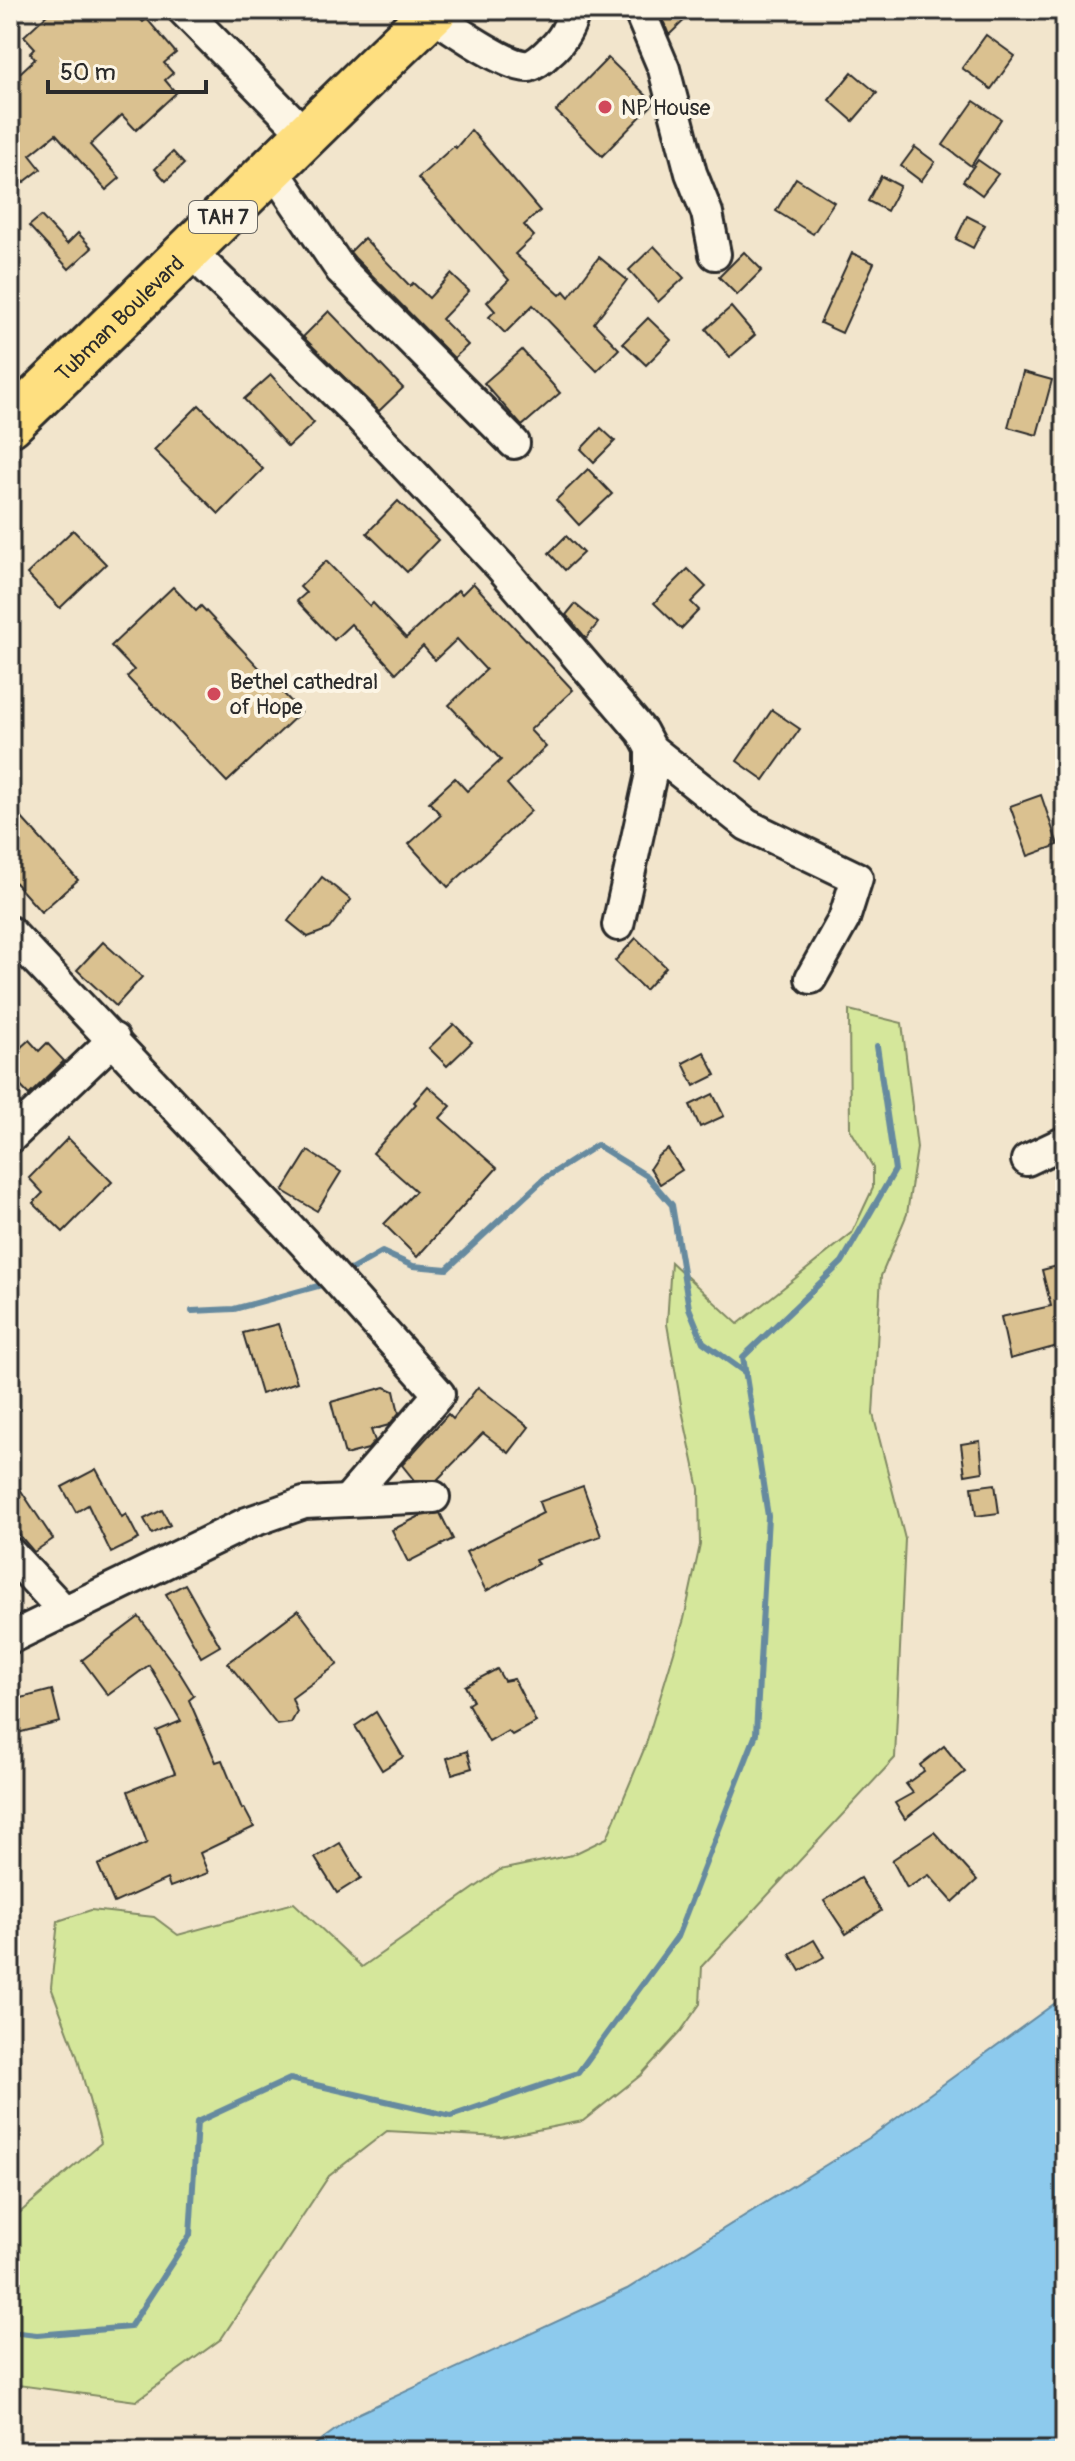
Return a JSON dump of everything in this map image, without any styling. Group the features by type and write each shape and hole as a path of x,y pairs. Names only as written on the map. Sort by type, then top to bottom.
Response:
{"highway":[{"name":"Tubman Boulevard","path":"10,424 433,12"}],"street":[{"path":"183,10 305,134"},
{"path":"433,12 504,59 521,66 532,66 557,46 574,10"},
{"path":"639,10 664,69 691,173 707,213 715,254"},
{"path":"272,168 341,270 514,443"},
{"path":"190,251 354,411 501,567 642,732 651,749 747,825 857,878 844,919 811,978"},
{"path":"618,925 651,774 651,749"},
{"path":"10,932 305,1244 439,1394 347,1501"},
{"path":"10,1138 114,1039"},
{"path":"1027,1160 1065,1142"},
{"path":"10,1638 247,1523 304,1503 434,1497"},
{"path":"10,1553 64,1611"}],"green space":[{"path":"849,1010 902,1023 917,1148 907,1214 881,1276 873,1414 905,1539 895,1758 702,1966 700,2004 681,2031 641,2075 583,2121 501,2137 387,2131 329,2176 221,2339 136,2401 10,2384 10,2221 101,2143 77,2056 51,1987 58,1921 91,1910 154,1917 178,1935 294,1903 362,1967 500,1870 572,1855 607,1838 645,1747 684,1619 700,1545 699,1489 667,1324 671,1262 738,1324 852,1233 873,1188 873,1167 850,1129"}],"water":[{"path":"1065,1996 1065,2451 306,2451 357,2414 627,2289 869,2138"}],"building":[{"path":"52,10 131,10 143,22 147,19 176,53 164,63 173,73 165,80 176,93 136,130 122,115 90,145 120,178 106,190 56,134 30,155 41,169 10,193 10,82 35,59 30,53 35,48 24,36"},
{"path":"659,10 695,10 669,35"},
{"path":"986,35 1015,56 991,89 962,68"},
{"name":"NP House","path":"608,58 654,103 602,156 556,111"},
{"path":"852,72 877,93 853,121 829,100"},
{"path":"974,101 1001,119 971,166 943,145"},
{"path":"471,130 540,211 524,225 534,236 515,254 560,295 564,291 569,297 599,257 627,280 594,323 619,349 597,371 533,305 505,333 489,317 495,311 487,302 509,280 418,178 454,146 456,148"},
{"path":"915,147 935,162 921,181 901,166"},
{"path":"173,152 184,164 166,181 155,169"},
{"path":"978,160 998,174 982,195 963,181"},
{"path":"881,176 900,186 887,211 868,201"},
{"path":"796,178 834,202 813,234 776,211"},
{"path":"41,216 67,244 78,233 92,248 69,269 29,226"},
{"path":"967,216 985,225 973,248 956,239"},
{"path":"364,238 410,286 413,283 429,298 451,274 469,291 442,319 468,345 454,358 350,252"},
{"path":"654,246 684,278 658,302 629,270"},
{"path":"744,252 762,270 737,295 719,277"},
{"path":"852,253 874,263 842,333 820,323"},
{"path":"731,307 755,335 730,357 706,329"},
{"path":"329,311 403,388 379,411 303,337"},
{"path":"648,318 671,340 646,365 623,343"},
{"path":"522,350 560,393 522,426 484,383"},
{"path":"1023,372 1052,380 1037,435 1008,427"},
{"path":"271,375 314,423 288,447 244,399"},
{"path":"199,405 263,469 219,514 154,450"},
{"path":"601,428 615,441 594,462 581,449"},
{"path":"588,469 612,494 579,525 556,500"},
{"path":"398,501 438,540 407,572 367,533"},
{"path":"73,530 106,564 60,608 27,574"},
{"path":"566,536 583,553 565,570 549,553"},
{"path":"326,561 406,638 458,590 462,594 473,583 573,690 530,730 546,747 507,784 531,811 448,887 409,844 441,815 429,802 455,778 467,791 501,760 449,705 486,670 457,639 435,660 423,646 396,673 351,624 334,640 297,601 306,593 300,587"},
{"path":"688,569 706,587 691,602 699,610 681,629 654,603"},
{"name":"Bethel cathedral of Hope","path":"173,587 196,611 201,606 301,712 227,782 127,677 134,670 111,646"},
{"path":"575,604 598,623 586,638 566,615"},
{"path":"772,710 800,729 764,780 737,761"},
{"path":"1041,795 1058,845 1028,856 1010,806"},
{"path":"10,805 78,880 41,912 10,877"},
{"path":"322,877 351,900 329,929 308,937 288,921"},
{"path":"636,938 666,967 645,990 615,961"},
{"path":"103,942 142,977 116,1006 77,970"},
{"path":"454,1024 472,1042 447,1066 429,1048"},
{"path":"29,1040 39,1051 47,1043 64,1061 29,1095 10,1075 10,1057"},
{"path":"704,1052 716,1075 694,1086 683,1063"},
{"path":"428,1086 451,1106 440,1118 497,1168 417,1257 384,1224 416,1191 373,1153"},
{"path":"713,1094 724,1116 700,1127 690,1105"},
{"path":"68,1138 112,1182 63,1232 33,1203 43,1193 29,1178"},
{"path":"668,1149 682,1170 660,1184 650,1168 658,1156"},
{"path":"308,1151 341,1172 317,1211 283,1191"},
{"path":"1065,1264 1065,1344 1010,1359 1001,1317 1051,1306 1042,1270"},
{"path":"278,1324 297,1382 261,1394 243,1333"},
{"path":"385,1387 394,1391 399,1413 389,1425 371,1430 375,1441 368,1449 345,1455 331,1402"},
{"path":"478,1387 529,1427 509,1453 483,1433 437,1480 414,1480 402,1465 448,1414 453,1419"},
{"path":"980,1441 983,1472 965,1475 961,1444"},
{"path":"96,1469 122,1517 126,1514 139,1539 111,1553 88,1505 76,1512 62,1487"},
{"path":"10,1474 53,1539 34,1552 10,1524"},
{"path":"995,1484 999,1513 976,1516 972,1487"},
{"path":"583,1486 601,1536 535,1560 538,1564 486,1591 466,1552 543,1513 539,1502"},
{"path":"162,1510 170,1525 152,1534 144,1519"},
{"path":"440,1513 453,1539 408,1562 392,1530 420,1516"},
{"path":"185,1584 220,1646 201,1657 166,1594"},
{"path":"298,1610 338,1664 292,1698 297,1712 291,1723 277,1725 228,1663"},
{"path":"139,1617 194,1696 189,1700 216,1762 222,1760 242,1809 254,1827 200,1853 208,1873 170,1887 167,1879 114,1903 98,1865 147,1843 128,1791 175,1773 157,1731 181,1721 149,1665 108,1695 82,1660"},
{"path":"497,1669 504,1681 514,1679 536,1722 512,1735 508,1731 489,1742 468,1704 473,1701 465,1686"},
{"path":"52,1690 60,1722 10,1735 10,1701"},
{"path":"376,1712 403,1757 382,1770 355,1726"},
{"path":"944,1746 965,1772 905,1819 895,1803 913,1793 906,1784 924,1771 920,1765"},
{"path":"467,1751 472,1768 452,1774 447,1758"},
{"path":"934,1832 977,1880 953,1902 929,1875 907,1888 892,1860"},
{"path":"340,1843 361,1878 337,1893 315,1858"},
{"path":"860,1878 881,1911 846,1934 824,1901"},
{"path":"814,1940 824,1957 800,1971 790,1954"}],"waterway":[{"path":"10,2332 37,2335 130,2327 190,2235 197,2122 290,2079 451,2116 578,2073 677,1937 756,1734 768,1516 743,1357 842,1262 895,1170 877,1046"},
{"path":"345,1273 382,1252 413,1266 447,1269 545,1178 597,1145 647,1176 672,1205 689,1308 703,1342 746,1373"},
{"path":"192,1311 234,1309 329,1283"}],"place":[{"name":"NP House","path":"605,107"},
{"name":"Bethel cathedral of Hope","path":"214,694"}]}
